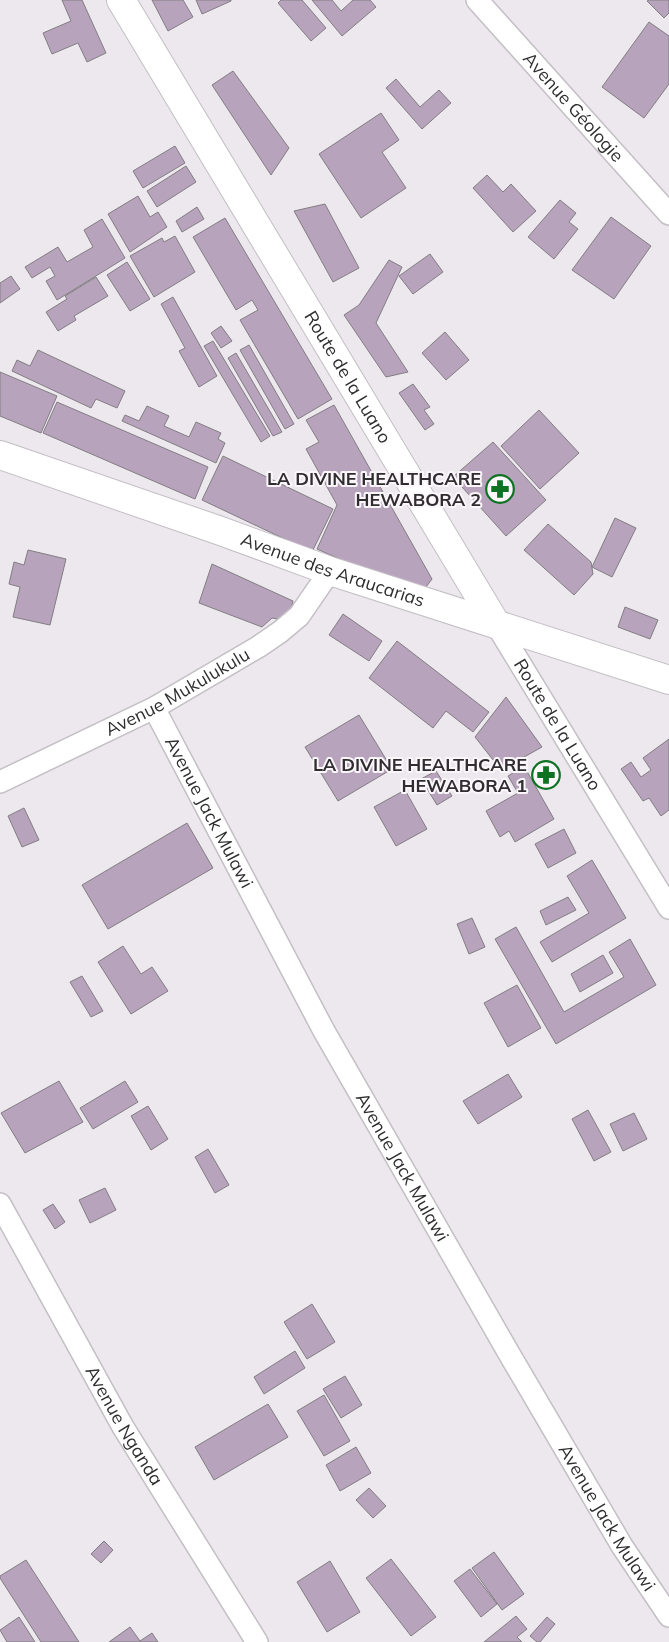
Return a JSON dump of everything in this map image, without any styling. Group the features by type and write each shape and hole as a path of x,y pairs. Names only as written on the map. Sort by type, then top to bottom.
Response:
{"street":[{"name":"Route de la Luano","path":"121,0 669,908"},
{"name":"Avenue Géologie","path":"477,0 669,214"},
{"name":"Avenue des Araucarias","path":"0,455 218,530 330,571 669,680"},
{"name":"Avenue Mukulukulu","path":"0,782 154,708 280,632 299,616 330,571"},
{"name":"Avenue Jack Mulawi","path":"154,708 324,1031 510,1357 622,1546 669,1616"},
{"name":"Avenue Nganda","path":"0,1204 123,1427 257,1642"}],"building":[{"path":"62,0 82,0 106,53 87,62 78,43 52,54 43,33 71,21"},
{"path":"152,0 183,0 193,17 168,31"},
{"path":"196,0 231,0 231,1 202,14"},
{"path":"281,0 302,0 326,28 311,41 278,3"},
{"path":"312,0 332,0 341,11 353,0 370,0 376,7 342,36"},
{"path":"669,0 669,13 664,18 647,1"},
{"path":"649,22 669,36 669,84 644,118 602,87"},
{"path":"233,71 289,148 271,175 212,85"},
{"path":"396,79 420,107 439,90 451,103 422,129 386,88"},
{"path":"381,113 399,140 382,152 406,188 361,218 319,154"},
{"path":"175,146 185,163 143,188 133,171"},
{"path":"186,166 196,182 157,207 147,191"},
{"path":"487,175 503,192 511,184 536,211 513,232 473,188"},
{"path":"138,196 150,217 158,212 167,227 130,252 108,214"},
{"path":"560,200 576,213 569,222 578,229 554,259 528,237"},
{"path":"325,204 359,268 333,282 294,211"},
{"path":"197,207 204,219 182,232 176,221"},
{"path":"611,217 651,246 614,299 572,270"},
{"path":"225,218 332,399 298,419 240,320 258,310 252,300 236,310 193,237"},
{"path":"102,219 125,258 57,300 46,281 55,276 50,267 32,278 25,267 58,247 67,262 93,247 84,230"},
{"path":"175,236 195,272 154,297 130,256 162,238 164,242"},
{"path":"430,254 443,272 413,294 399,276"},
{"path":"389,260 402,267 376,323 408,372 386,377 344,315 359,305"},
{"path":"127,262 150,299 130,311 107,275"},
{"path":"11,276 20,289 0,303 0,283"},
{"path":"96,277 108,296 74,316 76,320 58,331 46,312 67,299 65,296"},
{"path":"173,297 217,376 199,387 179,351 185,348 161,304"},
{"path":"221,326 232,341 221,348 211,333"},
{"path":"445,332 469,360 446,380 422,353"},
{"path":"213,341 270,436 261,442 204,346"},
{"path":"249,345 294,424 285,429 240,350"},
{"path":"38,350 125,391 117,408 96,399 91,408 12,371 17,360 30,366"},
{"path":"236,353 282,432 273,436 228,358"},
{"path":"0,372 57,396 41,433 0,416"},
{"path":"413,384 430,407 424,410 434,424 425,430 399,393"},
{"path":"57,402 208,467 195,499 43,433"},
{"path":"334,405 432,579 420,595 317,549 337,505 306,449 319,442 306,420"},
{"path":"147,406 169,416 164,426 189,437 196,422 221,433 218,439 225,443 216,463 122,421 125,415 139,421"},
{"path":"539,410 579,453 540,489 501,446"},
{"name":"LA DIVINE HEALTHCARE HEWABORA 2","path":"493,442 546,500 506,536 453,477"},
{"path":"223,456 333,509 312,552 202,500"},
{"path":"615,518 636,528 612,577 592,567"},
{"path":"548,524 591,562 593,574 574,595 524,550"},
{"path":"28,550 66,559 50,625 13,617 20,587 9,584 14,562 24,565"},
{"path":"212,564 293,601 291,609 284,620 272,618 262,627 199,603"},
{"path":"625,607 658,620 650,639 618,627"},
{"path":"343,614 382,641 369,661 329,635"},
{"path":"397,641 489,712 473,732 446,711 433,728 369,678"},
{"path":"506,697 542,747 501,770 475,737"},
{"path":"359,715 392,769 338,801 305,747"},
{"path":"669,739 669,810 661,816 649,798 643,801 621,769 631,762 641,777 651,770 643,758"},
{"path":"524,766 554,819 515,842 509,831 500,837 486,811 518,793 508,776"},
{"path":"436,771 452,796 437,805 421,779"},
{"path":"405,790 427,829 396,846 374,807"},
{"path":"24,808 39,840 22,847 8,816"},
{"path":"187,823 213,868 108,929 82,885"},
{"path":"564,829 576,853 548,868 535,844"},
{"path":"592,860 626,918 552,962 540,942 589,913 567,876"},
{"path":"568,897 576,910 546,925 540,911"},
{"path":"472,918 485,947 469,954 457,924"},
{"path":"516,927 564,1012 624,977 609,952 630,939 656,985 556,1044 495,939"},
{"path":"123,946 141,974 152,967 168,991 131,1014 98,962"},
{"path":"603,955 613,973 580,992 571,974"},
{"path":"82,976 103,1011 91,1017 70,982"},
{"path":"517,985 541,1028 508,1047 484,1003"},
{"path":"508,1074 522,1097 478,1124 463,1101"},
{"path":"59,1081 83,1122 25,1153 1,1113"},
{"path":"125,1081 138,1102 93,1129 80,1108"},
{"path":"148,1106 168,1139 151,1150 131,1116"},
{"path":"588,1110 611,1152 594,1161 572,1119"},
{"path":"634,1113 647,1139 623,1151 610,1124"},
{"path":"208,1149 229,1185 215,1193 195,1157"},
{"path":"105,1188 116,1210 90,1223 79,1200"},
{"path":"53,1204 65,1222 55,1229 43,1210"},
{"path":"312,1304 335,1342 307,1359 284,1322"},
{"path":"295,1351 305,1368 264,1394 254,1377"},
{"path":"345,1376 362,1405 341,1418 323,1389"},
{"path":"324,1395 350,1441 324,1456 297,1411"},
{"path":"268,1404 288,1437 214,1480 195,1447"},
{"path":"356,1447 371,1473 340,1491 326,1465"},
{"path":"369,1488 386,1506 373,1518 356,1500"},
{"path":"104,1541 113,1550 101,1563 91,1554"},
{"path":"494,1552 524,1594 502,1610 472,1568"},
{"path":"391,1559 436,1617 411,1636 366,1578"},
{"path":"26,1560 79,1642 41,1642 0,1578 0,1576"},
{"path":"330,1561 360,1612 327,1632 297,1582"},
{"path":"470,1569 497,1604 481,1617 454,1581"},
{"path":"516,1616 527,1629 517,1637 522,1642 484,1642"},
{"path":"19,1617 35,1642 7,1642 0,1630"},
{"path":"547,1617 555,1624 540,1642 537,1642 530,1636"},
{"path":"130,1627 140,1641 152,1633 158,1642 109,1642"}],"place":[{"name":"LA DIVINE HEALTHCARE HEWABORA 2","path":"500,489"},
{"name":"LA DIVINE HEALTHCARE HEWABORA 1","path":"546,775"}]}
